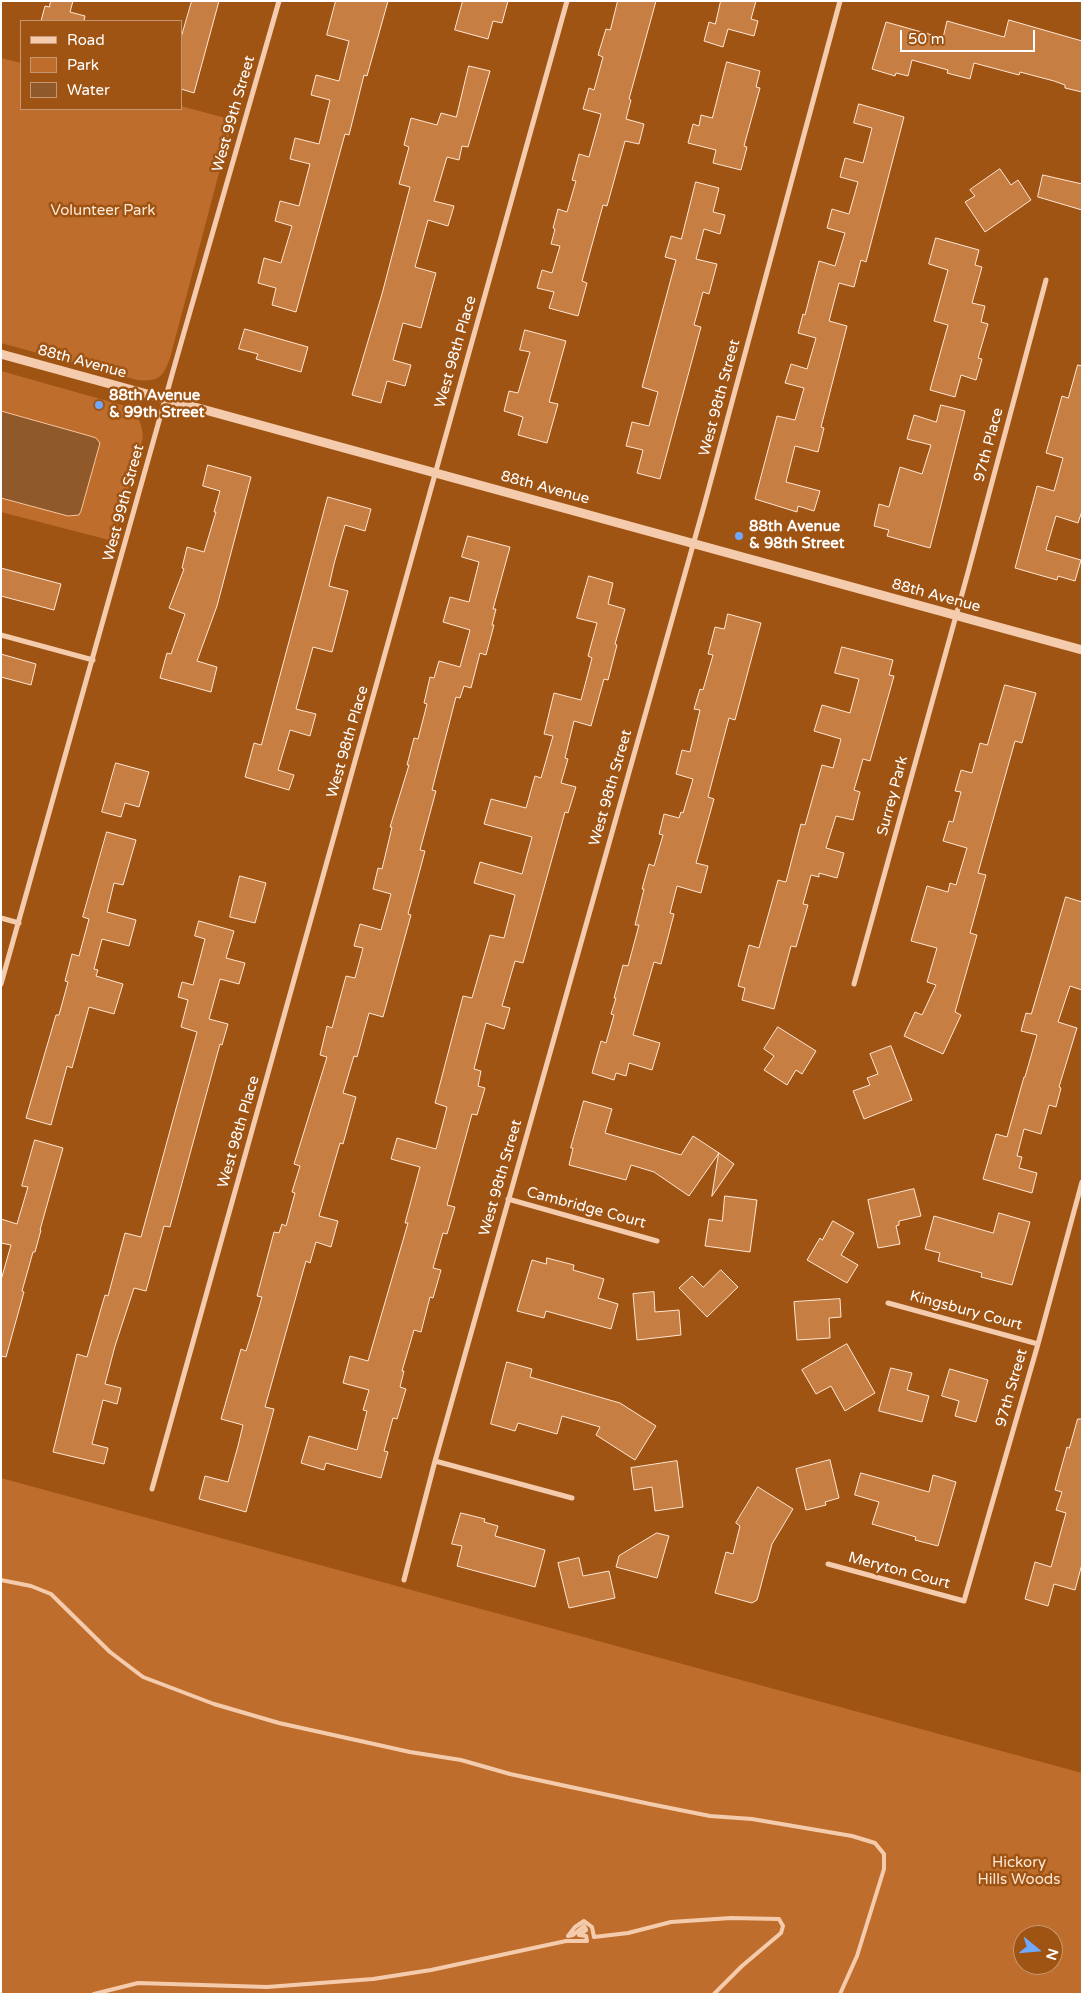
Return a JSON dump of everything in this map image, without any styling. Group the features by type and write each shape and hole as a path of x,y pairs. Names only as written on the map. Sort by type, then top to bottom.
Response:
{"street":[{"name":"West 99th Street","path":"1,984 279,1"},
{"name":"West 98th Place","path":"152,1489 567,1"},
{"name":"West 98th Street","path":"404,1580 435,1460 693,544 840,1"},
{"name":"97th Place","path":"956,615 1046,280"},
{"name":"88th Avenue","path":"1,354 1082,650"},
{"name":"Surrey Park","path":"854,984 956,615"},
{"path":"1,635 93,660"},
{"path":"1,918 19,922"},
{"name":"97th Street","path":"964,1601 1038,1344 1082,1182"},
{"name":"Cambridge Court","path":"508,1199 657,1241"},
{"path":"1075,1205 1082,1207"},
{"name":"Kingsbury Court","path":"888,1303 1038,1344"},
{"path":"435,1460 572,1498"},
{"name":"Meryton Court","path":"828,1564 964,1601"}],"lane":[{"path":"1,1580 31,1586 51,1594 110,1652 143,1677 214,1704 279,1723 410,1752 461,1760 510,1774 650,1804 710,1816 752,1820 852,1836 875,1843 884,1854 884,1869 857,1956 840,1994"},
{"path":"94,1994 138,1983 267,1987 373,1979 430,1970 566,1941 587,1941 586,1936 579,1935 586,1930 584,1926 573,1935 568,1936 575,1927 584,1921 592,1927 594,1938 628,1933 671,1922 731,1918 780,1919 784,1926 781,1933 742,1966 714,1994"}],"green space":[{"name":"Volunteer Park","path":"1,58 20,63 20,110 182,110 182,106 233,120 170,358 165,370 159,377 150,380 137,380 1,343"},
{"path":"1,371 129,407 138,418 143,438 113,541 1,512"},
{"name":"Hickory Hills Woods","path":"1,1478 1082,1773 1082,1994 1,1994"}],"water":[{"path":"1,411 90,436 96,438 100,443 79,515 68,516 1,498"}],"building":[{"path":"51,1 73,1 70,12 85,16 84,20 41,20 45,6 49,7"},
{"path":"192,1 219,1 194,93 182,89 182,35"},
{"path":"336,1 388,1 367,76 364,75 349,135 345,134 296,312 272,305 276,288 258,283 264,258 281,263 292,226 275,221 280,201 299,206 310,164 290,159 295,138 319,144 330,100 311,95 316,75 339,81 349,41 327,35"},
{"path":"463,1 508,1 502,23 493,21 488,39 455,30"},
{"path":"618,1 656,1 629,99 631,100 626,119 644,124 639,144 625,141 607,206 603,205 582,281 587,283 578,316 549,308 554,292 537,288 542,270 552,273 560,246 551,244 555,229 553,228 558,209 567,212 576,181 572,180 579,154 589,157 601,114 583,109 589,88 594,90 603,57 598,55 606,29 610,30"},
{"path":"721,1 756,1 751,19 758,21 754,36 728,29 723,47 704,41 709,22 715,24"},
{"path":"1009,20 1082,41 1082,92 1065,88 1065,85 1054,81 1020,72 1019,75 974,63 970,79 947,73 948,70 912,60 908,76 896,73 895,76 872,69 886,22 943,38 947,21 1004,37"},
{"path":"727,62 760,71 756,87 760,88 744,146 747,147 741,170 713,163 716,150 688,143 693,124 699,126 701,115 712,118"},
{"path":"469,66 490,71 468,147 462,146 459,160 447,157 434,201 454,206 448,226 428,220 415,267 436,273 421,328 403,323 393,360 411,365 405,386 387,381 381,403 352,395 382,294 410,187 399,184 409,147 404,145 411,118 437,125 441,113 456,117"},
{"path":"859,104 904,117 866,262 861,260 854,287 839,283 829,321 847,326 821,427 824,428 818,452 795,446 786,482 820,491 814,511 798,506 797,512 755,499 777,416 795,420 804,388 785,383 791,364 807,369 816,338 798,333 803,314 805,315 819,261 835,266 845,233 827,228 832,209 849,214 858,182 840,177 845,158 863,163 872,128 854,123"},
{"path":"1000,169 1011,185 1018,180 1031,200 985,232 965,202 975,196 970,190"},
{"path":"1043,175 1082,184 1082,210 1038,197"},
{"path":"696,182 719,188 713,212 725,215 720,234 704,229 696,259 717,264 709,294 703,292 694,325 701,327 660,479 637,473 643,450 626,446 632,422 649,426 658,392 642,387 676,260 665,257 671,236 681,239"},
{"path":"936,238 979,250 975,265 982,267 972,303 985,306 981,322 988,324 978,358 982,359 976,380 961,375 955,397 930,390 948,325 934,321 948,270 929,264"},
{"path":"245,329 308,347 301,372 256,359 258,354 239,349"},
{"path":"525,330 566,341 549,402 558,404 547,443 518,435 523,417 504,411 509,391 518,393 530,352 520,350"},
{"path":"1078,365 1082,366 1082,511 1078,523 1056,516 1046,550 1081,560 1075,581 1058,576 1057,580 1015,568 1037,486 1054,491 1063,458 1046,453 1062,396 1068,398"},
{"path":"941,405 965,411 930,548 887,536 889,530 874,526 879,504 889,507 900,467 922,474 931,445 907,439 914,415 936,422"},
{"path":"208,465 251,477 217,606 197,661 217,667 211,692 160,678 167,653 171,654 185,614 169,608 184,569 182,568 187,547 204,552 216,512 214,512 220,491 203,486"},
{"path":"328,497 371,509 365,531 345,525 329,586 348,591 332,652 313,647 296,709 316,714 310,736 290,730 278,770 294,775 289,790 245,777 254,743 261,745"},
{"path":"468,536 510,547 493,609 496,609 492,625 494,625 486,655 480,653 471,688 464,686 460,698 456,697 432,790 436,791 420,850 425,851 408,914 411,915 383,1017 369,1013 357,1057 354,1056 343,1093 356,1097 343,1144 340,1143 319,1216 338,1221 331,1247 316,1242 310,1263 306,1261 265,1407 274,1409 246,1512 199,1499 205,1476 228,1482 243,1425 221,1419 241,1349 246,1351 262,1297 257,1296 274,1232 279,1233 282,1224 286,1226 295,1193 292,1192 300,1166 294,1164 327,1057 320,1055 327,1026 332,1028 346,976 355,978 363,948 354,946 360,924 381,930 391,894 373,889 378,868 382,869 392,827 390,827 409,765 407,765 414,738 418,739 427,704 424,703 430,677 434,678 439,661 460,667 470,630 443,622 450,597 469,602 479,562 462,557"},
{"path":"1,568 61,584 54,610 1,596"},
{"path":"589,576 613,583 608,604 625,609 615,644 617,645 608,680 604,679 591,726 574,721 565,758 568,759 561,783 576,787 568,813 565,812 523,963 515,961 502,1006 510,1008 504,1029 486,1023 474,1069 481,1071 478,1086 485,1088 477,1115 472,1114 447,1205 455,1207 447,1234 443,1233 433,1268 441,1270 433,1298 430,1297 421,1332 414,1330 402,1371 404,1371 400,1387 406,1389 397,1419 393,1418 384,1451 388,1452 381,1478 326,1463 324,1470 301,1463 309,1436 357,1450 367,1411 363,1410 369,1390 343,1383 350,1356 368,1361 408,1223 405,1223 420,1167 391,1159 397,1138 436,1149 447,1107 435,1103 463,996 472,998 490,935 504,938 515,895 474,883 480,862 522,874 532,837 484,824 491,799 526,808 535,776 541,778 553,736 544,734 554,693 581,700 592,658 588,656 597,623 577,618"},
{"path":"728,614 761,623 735,720 729,718 708,797 714,799 696,863 708,866 701,893 677,886 670,913 674,914 661,964 654,962 633,1035 660,1043 652,1070 629,1063 626,1076 616,1073 614,1080 592,1073 601,1041 606,1043 614,1015 611,1014 623,965 628,966 639,925 635,925 644,889 642,889 649,864 654,866 663,835 659,834 664,814 679,818 681,812 683,813 693,779 676,774 682,750 690,752 700,710 694,709 700,689 703,690 713,655 708,654 715,627 724,629"},
{"path":"842,647 893,660 889,675 894,676 870,761 863,759 854,790 860,792 853,820 836,816 826,848 844,853 837,878 819,873 819,877 811,875 803,904 808,905 796,947 791,946 774,1009 742,1000 745,988 738,986 749,945 759,948 778,880 786,882 801,824 805,825 822,765 833,768 841,739 814,731 822,705 850,713 859,679 835,673"},
{"path":"1,654 36,664 31,685 1,677"},
{"path":"1005,685 1036,693 1022,743 1015,741 978,873 986,875 970,933 977,935 955,1012 961,1015 943,1054 904,1036 915,1012 922,1015 936,985 927,982 937,948 911,941 927,886 948,892 950,883 956,885 967,848 943,841 949,821 953,822 961,792 955,791 961,770 972,773 980,743 987,745"},
{"path":"116,763 149,772 139,807 125,803 121,817 102,812"},
{"path":"107,832 136,840 123,885 114,883 107,912 136,920 129,946 102,939 94,969 98,970 96,976 123,984 114,1014 89,1007 72,1068 67,1066 51,1125 26,1118 56,1015 59,1015 68,982 65,981 72,954 79,956 89,919 83,917"},
{"path":"240,876 266,883 255,923 230,917"},
{"path":"1066,897 1082,902 1082,990 1070,986 1058,1022 1077,1028 1059,1087 1061,1088 1056,1107 1049,1105 1041,1134 1024,1129 1017,1156 1022,1157 1019,1168 1037,1173 1032,1193 983,1179 996,1134 1007,1137 1025,1077 1037,1035 1021,1031 1026,1013 1031,1014"},
{"path":"199,921 234,931 226,958 245,963 239,984 220,979 209,1019 228,1024 222,1045 220,1044 170,1227 164,1226 146,1291 134,1288 115,1346 105,1384 121,1388 117,1404 103,1400 92,1444 108,1448 104,1464 53,1452 77,1354 87,1357 105,1295 108,1296 125,1233 141,1237 197,1032 181,1027 188,1000 178,997 182,982 193,985 205,939 195,936"},
{"path":"778,1027 816,1051 802,1074 796,1070 787,1085 764,1070 774,1056 764,1049"},
{"path":"891,1046 912,1100 864,1119 853,1091 870,1085 867,1078 878,1074 870,1054"},
{"path":"584,1101 612,1109 605,1133 681,1155 693,1136 719,1153 689,1196 654,1172 631,1165 626,1180 569,1165 573,1148 571,1148"},
{"path":"35,1140 63,1148 35,1252 33,1252 22,1291 24,1292 6,1357 1,1356 1,1280 11,1245 1,1243 1,1219 17,1224 28,1187 22,1186"},
{"path":"719,1153 734,1164 712,1196"},
{"path":"914,1189 921,1216 899,1221 899,1225 896,1226 900,1244 878,1248 868,1200"},
{"path":"725,1196 757,1200 750,1252 705,1246 709,1219 722,1221"},
{"path":"999,1213 1030,1222 1012,1285 981,1277 982,1273 938,1261 940,1253 925,1249 934,1216 993,1233"},
{"path":"833,1221 854,1233 841,1255 858,1265 847,1283 807,1260"},
{"path":"547,1258 574,1265 573,1270 604,1279 598,1298 618,1304 611,1329 546,1311 544,1318 517,1311 532,1260 546,1264"},
{"path":"721,1270 738,1287 707,1317 679,1288 692,1276 703,1287"},
{"path":"654,1292 655,1312 679,1310 681,1335 637,1340 633,1294"},
{"path":"840,1299 841,1317 829,1318 830,1338 797,1340 794,1302"},
{"path":"847,1344 875,1393 845,1411 831,1386 816,1394 802,1370"},
{"path":"507,1362 532,1369 530,1377 620,1403 656,1426 635,1460 596,1435 600,1427 562,1416 557,1434 518,1423 515,1431 491,1424"},
{"path":"891,1368 912,1373 907,1390 929,1396 922,1422 879,1411"},
{"path":"950,1369 988,1380 976,1422 955,1416 959,1401 942,1396"},
{"path":"1078,1419 1082,1419 1082,1564 1075,1590 1054,1584 1048,1606 1025,1599 1035,1562 1051,1567 1066,1513 1056,1510 1062,1492 1055,1490 1067,1447 1069,1448"},
{"path":"830,1460 839,1498 825,1502 826,1505 806,1510 796,1469"},
{"path":"677,1461 683,1507 655,1511 652,1487 634,1490 631,1468"},
{"path":"861,1473 929,1492 933,1475 956,1482 938,1546 915,1540 916,1537 872,1524 879,1502 855,1495"},
{"path":"758,1487 793,1509 772,1544 757,1600 752,1603 715,1593 726,1552 733,1554 740,1526 736,1523"},
{"path":"461,1513 485,1519 484,1522 498,1526 495,1536 545,1550 535,1587 457,1566 462,1546 452,1544"},
{"path":"657,1533 669,1536 657,1578 616,1567 619,1556"},
{"path":"579,1558 583,1576 609,1571 615,1598 569,1608 558,1563"}],"place":[{"name":"88th Avenue & 99th Street","path":"99,405"},
{"name":"88th Avenue & 98th Street","path":"739,536"}]}
